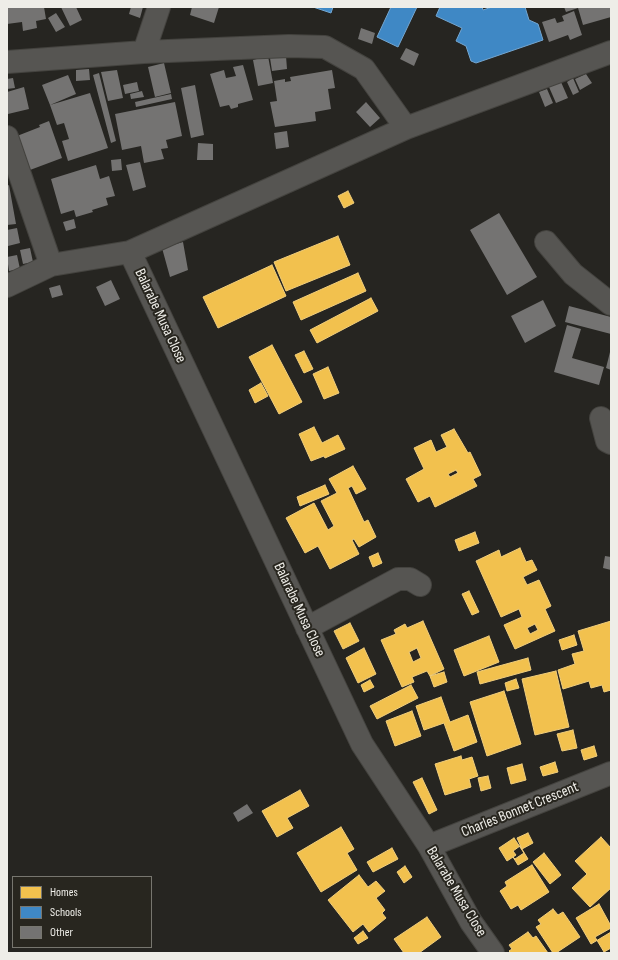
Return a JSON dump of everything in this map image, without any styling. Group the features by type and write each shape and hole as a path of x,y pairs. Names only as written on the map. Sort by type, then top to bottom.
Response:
{"street":[{"path":"144,52 160,7"},
{"path":"7,62 144,52 289,46 325,47 364,68 406,128"},
{"path":"7,286 51,265 130,252 406,128 611,52"},
{"path":"7,138 51,265"},
{"path":"546,242 573,274 611,304"},
{"name":"Balarabe Musa Close","path":"130,252 362,744 429,846 471,922 493,953"},
{"path":"601,418 607,441 611,443"},
{"path":"307,628 398,579 410,579 420,585"},
{"name":"Charles Bonnet Crescent","path":"429,846 611,773"}],"building: Homes":[{"path":"348,191 354,203 344,208 338,196"},
{"path":"338,236 350,265 286,291 274,262"},
{"path":"272,265 286,296 218,328 203,297"},
{"path":"358,273 366,291 301,320 293,302"},
{"path":"371,298 378,311 317,343 310,330"},
{"path":"272,345 302,402 279,414 249,357"},
{"path":"304,351 313,369 304,373 295,355"},
{"path":"328,367 339,393 324,399 313,374"},
{"path":"261,383 268,396 255,403 249,390"},
{"path":"314,427 322,443 338,435 345,449 325,458 324,456 311,461 299,434"},
{"path":"454,429 468,453 470,452 481,475 473,479 477,486 435,507 430,496 418,502 406,479 424,469 414,448 431,440 436,452 447,447 441,435","holes":["456,470 458,473 450,477 448,474"]},
{"path":"353,466 366,489 356,494 352,486 348,488 364,522 368,520 376,537 359,547 354,539 352,540 359,554 330,569 318,546 305,553 286,518 314,503 328,530 334,526 321,501 337,493 329,479"},
{"path":"325,485 329,494 300,506 297,497"},
{"path":"475,532 479,543 459,551 455,540"},
{"path":"520,548 526,562 532,560 537,570 523,577 527,585 539,580 551,606 545,609 555,631 515,649 504,625 522,617 519,609 501,617 476,561 499,550 501,557","holes":["535,624 538,630 530,634 527,628"]},
{"path":"378,553 382,563 373,567 369,557"},
{"path":"469,591 479,612 472,615 462,594"},
{"path":"423,621 444,669 430,676 427,671 412,677 414,682 402,687 381,640 396,634 394,630 405,624 407,628","holes":["417,648 421,658 413,662 409,652"]},
{"path":"611,621 611,690 604,692 602,685 591,688 589,681 563,689 558,670 575,664 572,654 584,651 578,631"},
{"path":"350,623 359,641 343,649 334,631"},
{"path":"574,635 577,645 562,650 559,640"},
{"path":"489,636 499,662 464,676 454,650"},
{"path":"364,648 376,674 358,683 346,658"},
{"path":"528,658 531,670 480,684 477,672"},
{"path":"556,671 569,727 535,735 522,679"},
{"path":"444,672 447,682 434,687 430,676"},
{"path":"516,679 519,688 507,691 505,683"},
{"path":"370,680 374,687 364,692 361,685"},
{"path":"411,685 418,698 377,719 370,706"},
{"path":"504,691 521,744 487,756 470,702"},
{"path":"441,697 450,722 468,715 477,742 454,751 444,723 424,730 416,706"},
{"path":"412,711 421,736 395,746 386,721"},
{"path":"573,730 577,748 562,751 557,734"},
{"path":"594,746 597,756 584,760 581,750"},
{"path":"461,756 462,760 472,757 478,776 469,779 471,787 445,795 435,764"},
{"path":"555,762 558,772 543,776 540,767"},
{"path":"522,764 526,780 511,784 507,768"},
{"path":"488,776 491,788 481,791 478,778"},
{"path":"422,778 437,810 429,814 413,782"},
{"path":"300,790 309,806 287,818 293,828 277,837 262,811"},
{"path":"341,827 354,849 347,853 357,870 321,892 297,853"},
{"path":"528,833 533,843 522,849 517,838"},
{"path":"601,837 611,848 611,888 590,907 572,888 587,874 575,861"},
{"path":"514,838 524,853 515,859 513,857 507,861 499,848"},
{"path":"520,846 528,859 518,865 513,857 516,855 513,851"},
{"path":"392,848 398,859 373,872 367,862"},
{"path":"544,853 561,875 550,884 533,862"},
{"path":"532,865 549,892 521,910 518,905 511,909 500,891 507,886 505,882"},
{"path":"405,866 412,877 404,883 397,872"},
{"path":"359,875 368,887 376,881 385,891 376,898 385,910 382,913 386,918 369,932 363,924 353,932 328,900"},
{"path":"599,904 611,926 611,932 591,944 576,918"},
{"path":"553,909 558,915 563,912 580,937 556,953 553,953 536,927 541,924 538,920"},
{"path":"427,917 441,937 419,953 404,953 394,939"},
{"path":"611,928 611,948 604,952 595,937"},
{"path":"363,931 368,938 358,944 354,938"},
{"path":"528,932 533,938 536,936 548,953 511,953 509,951 512,949 509,945"}],"building: Schools":[{"path":"313,7 333,7 331,13"},
{"path":"391,7 417,7 398,47 377,37"},
{"path":"440,7 482,7 483,10 492,7 525,7 529,20 538,24 543,40 476,63 471,61 466,46 456,41 462,28 436,16"}],"building: Other":[{"path":"7,7 44,7 46,19 36,21 37,28 23,31 22,22 7,24"},
{"path":"61,7 76,7 82,20 70,26"},
{"path":"131,7 143,7 140,18 129,14"},
{"path":"192,7 219,7 214,23 190,15"},
{"path":"564,7 611,7 611,17 583,25 578,8 566,12"},
{"path":"574,11 582,35 570,40 568,35 549,42 542,22 555,18 557,23 564,21 562,16"},
{"path":"56,13 65,27 56,32 48,18"},
{"path":"361,28 375,33 372,44 358,39"},
{"path":"406,48 419,54 414,66 400,59"},
{"path":"268,56 273,83 258,86 253,60"},
{"path":"286,56 287,69 272,71 270,58"},
{"path":"164,63 171,93 155,97 148,67"},
{"path":"243,65 253,100 238,104 238,107 231,109 229,105 220,107 210,74 224,70 226,78 236,76 233,67"},
{"path":"89,69 90,80 76,81 76,70"},
{"path":"117,70 123,98 108,101 101,72"},
{"path":"332,70 335,88 328,89 331,109 315,112 316,121 275,127 270,102 277,101 274,81 285,79 285,82 291,81 290,77"},
{"path":"99,73 116,141 111,143 93,75"},
{"path":"586,74 592,83 580,90 575,79"},
{"path":"68,75 76,94 50,105 42,85"},
{"path":"13,78 15,88 7,89 7,79"},
{"path":"573,78 579,92 573,95 567,82"},
{"path":"137,82 139,91 125,94 123,85"},
{"path":"561,82 568,98 556,103 549,87"},
{"path":"195,85 204,135 191,138 181,88"},
{"path":"24,87 29,109 8,114 7,92"},
{"path":"547,89 553,103 545,107 539,92"},
{"path":"142,91 144,97 131,99 130,94"},
{"path":"90,93 108,148 68,161 62,141 69,139 64,123 57,125 50,105"},
{"path":"171,94 172,99 136,107 135,102"},
{"path":"175,102 182,136 166,140 168,148 161,149 164,159 144,163 141,146 122,150 115,114"},
{"path":"366,102 380,118 370,127 356,112"},
{"path":"49,121 62,158 30,170 17,136 40,127 39,125"},
{"path":"287,131 289,147 276,149 274,133"},
{"path":"198,143 213,144 213,160 197,160"},
{"path":"121,159 122,170 112,171 111,160"},
{"path":"140,162 146,187 133,191 126,165"},
{"path":"96,165 100,179 109,176 115,196 106,198 108,205 92,210 93,212 76,217 74,210 61,214 51,179"},
{"path":"9,185 16,224 7,225 7,186"},
{"path":"499,213 537,277 507,295 470,230"},
{"path":"74,219 76,228 66,231 63,222"},
{"path":"17,228 20,243 8,246 7,230"},
{"path":"183,242 188,270 170,277 162,248"},
{"path":"30,248 33,262 23,264 20,250"},
{"path":"17,255 20,269 9,271 7,257"},
{"path":"111,280 120,299 105,306 96,287"},
{"path":"60,285 63,295 52,298 49,288"},
{"path":"543,300 556,326 525,343 511,316"},
{"path":"569,306 611,317 611,334 565,322"},
{"path":"567,325 581,329 572,358 604,367 599,385 554,372"},
{"path":"611,352 611,370 606,368"},
{"path":"605,556 611,557 611,570 603,568"},
{"path":"247,804 253,813 238,822 233,813"}]}
